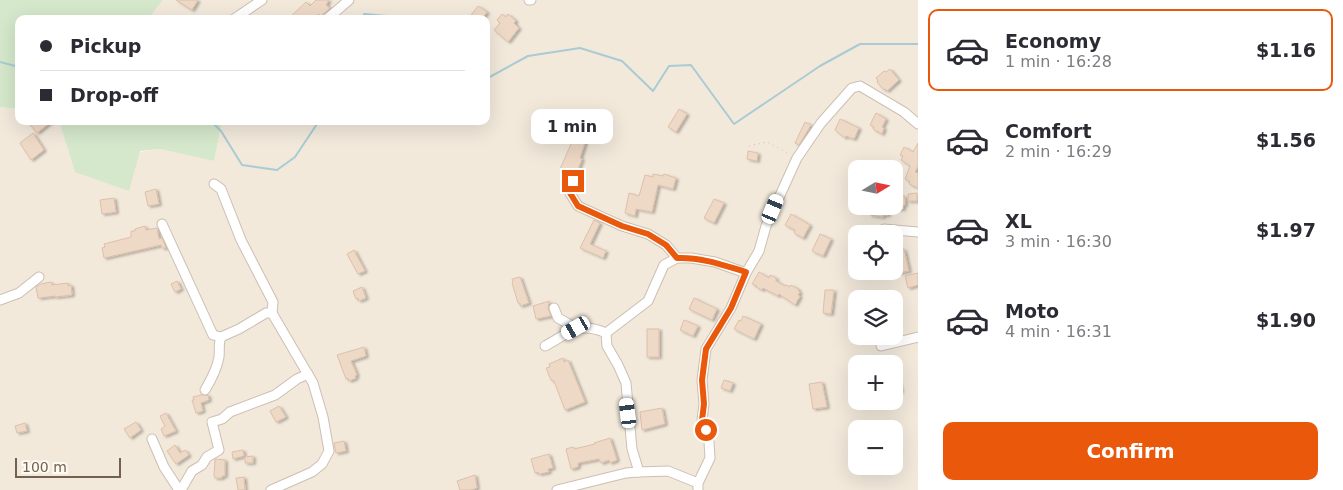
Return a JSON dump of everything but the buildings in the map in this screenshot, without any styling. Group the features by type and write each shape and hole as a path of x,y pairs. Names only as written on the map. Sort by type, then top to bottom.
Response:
{"street":[{"path":"240,15 262,0"},
{"path":"332,15 349,0"},
{"path":"557,490 626,473 668,471 698,486 710,458 709,442 702,420 704,404 702,380 706,349 731,308 746,272 759,251 766,226 797,158 821,124 852,88 860,86 904,112 918,124"},
{"path":"573,181 570,193 578,206 622,226 648,234 666,245 677,258"},
{"path":"214,184 221,188 241,240 273,302 272,313 308,374 323,417 329,451 322,464 312,472 271,490"},
{"path":"162,224 214,335 221,337"},
{"path":"903,231 918,232"},
{"path":"606,333 648,301 664,266 677,258 715,262 746,272"},
{"path":"0,300 19,293 38,277"},
{"path":"554,308 558,318 576,328 592,328 606,333"},
{"path":"205,390 213,377 219,357 218,342 221,337 266,313 272,313"},
{"path":"545,346 576,328"},
{"path":"606,333 607,346 626,383 632,449 639,472"},
{"path":"881,346 918,337"},
{"path":"152,439 164,467 180,490 192,471 202,465 207,457 219,450 212,422 222,419 230,412 275,395 296,378 308,374"}],"path":[{"path":"749,146 767,142 797,158"}],"shaded area":[{"path":"163,0 918,0 918,490 0,490 0,107 15,109 15,125 60,125 75,172 140,152 160,149 214,161 221,125 490,125 490,15 151,15"}],"green space":[{"path":"0,0 163,0 151,15 15,15 15,109 0,107"},
{"path":"60,125 221,125 214,161 160,149 140,151 129,191 75,172"}],"waterway":[{"path":"364,15 376,15"},
{"path":"490,77 528,56 580,48 622,61 653,91 669,66 691,65 734,124 820,66 860,44 918,44"},
{"path":"0,62 15,66"},
{"path":"215,125 221,131 242,165 277,170 295,157 316,125"}],"route":[{"path":"573,181 570,193 578,206 622,226 648,234 666,245 677,258 715,262 746,272 731,308 706,349 702,380 704,404 702,420 706,430"}]}
